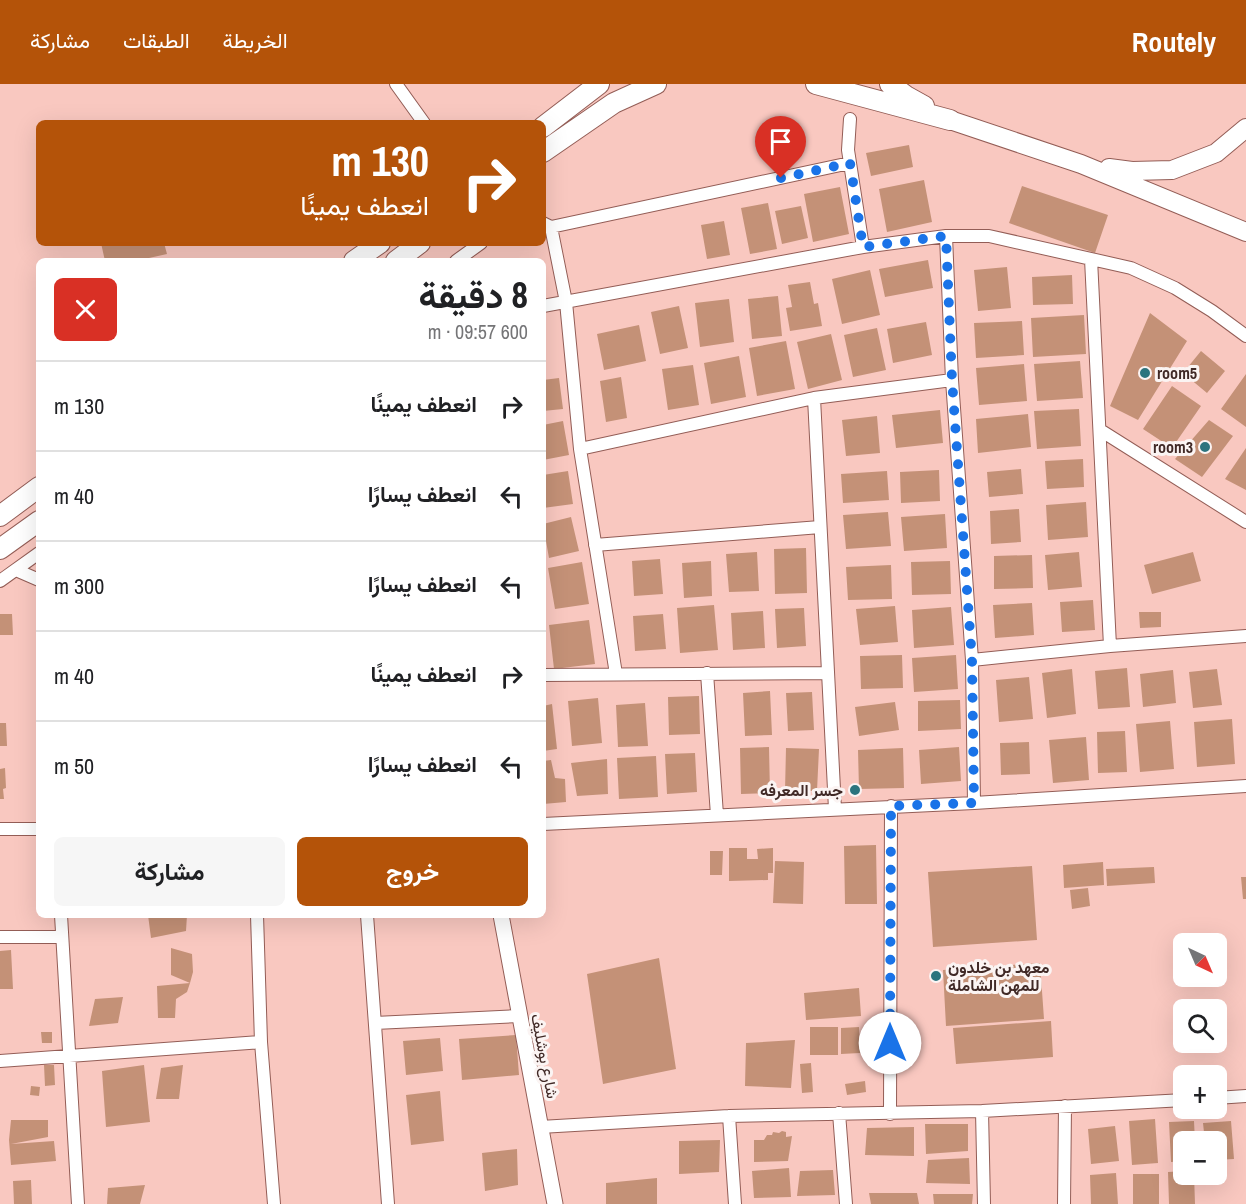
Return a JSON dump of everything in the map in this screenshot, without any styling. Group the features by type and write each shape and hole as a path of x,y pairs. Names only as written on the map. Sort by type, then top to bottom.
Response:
{"highway":[{"path":"546,124 599,84"},
{"path":"546,150 614,103 656,84"},
{"path":"816,84 950,120"},
{"path":"890,84 906,96 950,120"},
{"path":"358,258 376,246"},
{"path":"400,258 416,246"},
{"path":"0,516 36,490"},
{"path":"0,549 36,523"}],"main road":[{"path":"950,120 1081,164 1246,232"},
{"path":"1081,164 1132,171 1172,170 1216,153 1246,128"}],"street":[{"path":"396,84 422,120"},
{"path":"850,119 847,138 863,247"},
{"path":"616,674 580,448 566,302 547,225 850,163"},
{"path":"946,236 952,380 972,660 974,803"},
{"path":"546,305 863,247 946,236 989,236 1131,268 1156,279 1212,311 1246,336"},
{"path":"460,258 478,246"},
{"path":"1091,259 1110,646"},
{"path":"580,448 814,398 952,380"},
{"path":"814,398 835,809"},
{"path":"1100,430 1246,522"},
{"path":"595,545 820,526"},
{"path":"0,581 36,555"},
{"path":"16,570 36,579"},
{"path":"972,660 1110,646 1246,636"},
{"path":"707,673 717,815"},
{"path":"546,675 828,673"},
{"path":"546,825 974,803 1246,786"},
{"path":"890,1114 891,806"},
{"path":"0,829 36,829"},
{"path":"61,918 78,1204"},
{"path":"257,918 261,1042 274,1204"},
{"path":"367,918 388,1204"},
{"name":"شارع بوشليف","path":"502,918 555,1204"},
{"path":"0,938 61,937"},
{"path":"375,1023 519,1016"},
{"path":"0,1061 261,1042"},
{"path":"1227,1097 1246,1096"},
{"path":"540,1127 729,1116 982,1111 1173,1101"},
{"path":"1064,1204 1065,1106"},
{"path":"982,1111 984,1204"},
{"path":"839,1113 846,1204"},
{"path":"729,1116 735,1204"}],"building":[{"path":"909,145 913,167 871,176 866,153"},
{"path":"924,180 932,222 887,232 879,189"},
{"path":"1022,186 1108,215 1095,253 1009,223"},
{"path":"840,187 849,234 813,242 804,194"},
{"path":"768,203 777,249 750,254 741,208"},
{"path":"801,206 808,238 782,244 775,211"},
{"path":"724,221 730,255 707,259 701,225"},
{"path":"102,246 165,246 167,254 149,258 104,258"},
{"path":"928,260 933,288 885,297 879,269"},
{"path":"1007,267 1011,308 978,311 974,270"},
{"path":"870,270 880,315 842,324 832,279"},
{"path":"1072,275 1073,304 1033,305 1032,277"},
{"path":"810,282 814,304 818,303 822,326 790,331 786,308 792,307 788,285"},
{"path":"778,296 782,336 752,339 748,299"},
{"path":"729,299 734,342 700,347 695,303"},
{"path":"679,306 688,348 660,354 651,312"},
{"name":"room5","path":"1150,313 1187,341 1138,420 1110,406"},
{"path":"1084,315 1086,354 1033,357 1031,318"},
{"path":"1022,321 1024,355 976,358 974,323"},
{"path":"926,322 932,355 893,363 887,329"},
{"path":"639,325 646,361 604,370 597,334"},
{"path":"877,328 886,370 853,377 844,335"},
{"path":"831,334 842,380 808,389 797,342"},
{"path":"786,341 795,389 757,396 749,348"},
{"path":"1201,351 1225,371 1207,393 1183,373"},
{"path":"739,356 746,397 711,404 704,363"},
{"path":"1080,361 1083,398 1037,401 1034,364"},
{"path":"1024,364 1027,401 979,405 976,368"},
{"path":"693,365 699,405 668,410 662,369"},
{"path":"1246,374 1246,427 1221,409"},
{"path":"621,377 627,418 606,422 600,381"},
{"path":"559,378 563,409 546,411 546,380"},
{"path":"1172,386 1201,406 1172,448 1143,429"},
{"path":"1079,409 1081,446 1037,449 1034,411"},
{"path":"940,410 943,443 896,448 892,415"},
{"path":"1028,414 1031,447 978,453 976,419"},
{"path":"877,416 880,453 846,456 842,420"},
{"name":"room3","path":"1209,420 1233,436 1202,477 1175,459"},
{"path":"563,421 569,455 546,459 546,424"},
{"path":"1246,448 1246,490 1225,479"},
{"path":"1083,459 1084,487 1047,489 1045,461"},
{"path":"1021,469 1023,494 989,497 987,472"},
{"path":"939,470 940,501 901,503 900,472"},
{"path":"568,471 573,504 546,508 546,475"},
{"path":"887,471 889,500 843,503 841,474"},
{"path":"1086,502 1088,537 1048,540 1046,505"},
{"path":"1019,509 1021,542 991,544 990,511"},
{"path":"888,512 891,546 846,549 843,515"},
{"path":"945,514 947,548 904,551 901,517"},
{"path":"571,517 579,551 549,558 546,523"},
{"path":"806,548 807,593 775,594 774,549"},
{"path":"757,552 759,591 729,592 726,554"},
{"path":"1079,552 1082,587 1048,590 1045,555"},
{"path":"1193,552 1201,581 1152,594 1144,565"},
{"path":"1032,555 1033,588 994,589 994,556"},
{"path":"660,559 663,594 634,596 632,561"},
{"path":"711,561 712,596 684,598 682,563"},
{"path":"950,561 951,594 912,595 911,562"},
{"path":"582,562 589,604 555,609 548,568"},
{"path":"891,565 892,599 848,600 846,567"},
{"path":"1093,600 1095,630 1062,632 1060,602"},
{"path":"1032,603 1034,635 995,638 993,605"},
{"path":"714,605 718,650 680,653 677,608"},
{"path":"895,606 898,642 860,645 856,609"},
{"path":"951,607 954,645 914,648 912,610"},
{"path":"804,608 806,646 777,648 775,609"},
{"path":"763,611 765,648 733,650 731,613"},
{"path":"1139,612 1161,612 1161,627 1140,628"},
{"path":"0,614 12,614 13,635 0,635"},
{"path":"663,614 666,649 635,651 633,616"},
{"path":"589,620 595,664 554,669 549,625"},
{"path":"902,655 903,688 861,689 860,656"},
{"path":"956,655 958,689 914,692 912,658"},
{"path":"1127,668 1130,707 1098,709 1095,671"},
{"path":"1072,669 1076,714 1047,718 1042,673"},
{"path":"1217,669 1222,705 1193,708 1189,672"},
{"path":"1173,670 1176,703 1143,707 1140,674"},
{"path":"1029,677 1033,719 999,722 996,680"},
{"path":"770,691 772,735 745,736 743,693"},
{"path":"812,692 814,730 788,731 786,693"},
{"path":"699,696 700,734 669,735 668,697"},
{"path":"598,698 602,743 572,746 568,701"},
{"path":"960,700 961,729 918,731 918,701"},
{"path":"895,702 899,730 859,736 855,707"},
{"path":"645,703 648,746 618,747 616,705"},
{"path":"552,704 557,749 546,751 546,705"},
{"path":"1232,719 1235,764 1197,767 1194,722"},
{"path":"1170,721 1174,769 1140,772 1136,724"},
{"path":"0,723 6,723 7,746 0,746"},
{"path":"1125,731 1127,772 1098,773 1097,732"},
{"path":"1086,737 1089,780 1053,783 1049,740"},
{"path":"1029,742 1030,774 1001,775 1000,743"},
{"path":"769,747 770,793 741,794 740,748"},
{"path":"959,747 961,781 921,784 919,750"},
{"path":"786,748 819,749 817,791 785,791"},
{"path":"903,748 904,788 859,789 858,750"},
{"path":"695,753 697,792 667,794 665,754"},
{"path":"656,756 658,797 619,799 617,758"},
{"path":"607,759 608,794 577,796 571,763"},
{"path":"551,760 555,778 565,779 566,802 546,804 546,761"},
{"path":"5,768 6,788 3,789 4,799 0,799 0,769"},
{"path":"876,845 877,904 845,904 844,846"},
{"path":"729,848 747,848 747,859 758,859 757,849 773,848 773,873 768,873 768,880 729,881"},
{"path":"710,851 723,851 722,875 710,875"},
{"path":"775,861 804,862 803,904 773,903"},
{"path":"1103,862 1104,885 1064,888 1063,865"},
{"path":"1032,866 1037,940 933,947 928,872"},
{"path":"1154,867 1155,883 1107,886 1106,869"},
{"path":"1241,877 1246,877 1246,899 1243,899"},
{"path":"1088,888 1090,906 1072,909 1070,890"},
{"path":"148,918 187,918 186,931 151,938"},
{"path":"171,948 192,954 193,972 190,983 171,975"},
{"path":"11,950 13,989 0,989 0,951"},
{"path":"659,958 676,1069 603,1084 587,974"},
{"path":"1040,963 1044,1019 946,1026 943,970"},
{"path":"190,983 187,992 176,999 175,1018 158,1018 157,986"},
{"path":"859,988 861,1016 806,1020 804,993"},
{"path":"123,997 118,1023 89,1026 95,999"},
{"path":"1051,1021 1053,1057 956,1064 953,1028"},
{"path":"810,1027 838,1027 838,1055 810,1055"},
{"path":"859,1027 860,1053 841,1054 841,1028"},
{"path":"41,1032 52,1032 52,1043 42,1043"},
{"path":"516,1035 519,1075 462,1080 459,1039"},
{"path":"440,1038 443,1071 406,1075 403,1041"},
{"path":"795,1040 791,1088 745,1086 746,1043"},
{"path":"811,1063 813,1092 802,1093 800,1064"},
{"path":"44,1065 54,1065 55,1085 45,1086"},
{"path":"144,1065 150,1122 106,1127 102,1071"},
{"path":"183,1065 179,1099 156,1099 161,1068"},
{"path":"865,1081 866,1092 847,1095 845,1084"},
{"path":"31,1086 40,1087 39,1096 30,1095"},
{"path":"440,1091 444,1141 411,1145 406,1095"},
{"path":"1155,1119 1158,1163 1132,1165 1129,1121"},
{"path":"11,1120 48,1120 48,1137 11,1144 54,1141 56,1161 11,1165 9,1140"},
{"path":"1194,1121 1194,1131 1173,1131 1173,1162 1171,1162 1169,1122"},
{"path":"1231,1121 1234,1159 1227,1159 1227,1131 1204,1131 1203,1123"},
{"path":"925,1124 968,1124 968,1151 926,1154"},
{"path":"1115,1126 1119,1161 1091,1164 1088,1129"},
{"path":"914,1127 914,1156 865,1155 867,1128"},
{"path":"773,1132 786,1132 786,1137 792,1136 788,1161 754,1162 754,1140 764,1140"},
{"path":"720,1140 719,1172 679,1174 679,1141"},
{"path":"517,1149 518,1185 485,1191 482,1153"},
{"path":"969,1158 970,1184 926,1183 928,1160"},
{"path":"789,1168 791,1197 754,1198 752,1171"},
{"path":"833,1170 835,1195 797,1196 800,1171"},
{"path":"1168,1172 1173,1172 1173,1185 1194,1185 1195,1204 1169,1204"},
{"path":"1116,1173 1118,1204 1091,1204 1090,1175"},
{"path":"1133,1174 1159,1174 1159,1204 1133,1204"},
{"path":"657,1178 657,1204 606,1204 606,1183"},
{"path":"31,1180 32,1204 14,1204 13,1181"},
{"path":"145,1185 140,1204 107,1204 108,1188"},
{"path":"869,1193 917,1193 919,1204 871,1204"},
{"path":"933,1194 973,1194 972,1204 934,1204"}],"place":[{"name":"room5","path":"1145,373"},
{"name":"room3","path":"1205,447"},
{"name":"جسر المعرفه","path":"855,790"},
{"name":"معهد بن خلدون للمهن الشاملة","path":"936,976"}],"route":[{"path":"781,178 850,163 863,247 946,236 952,380 972,660 974,803 891,806 890,1043"}]}
